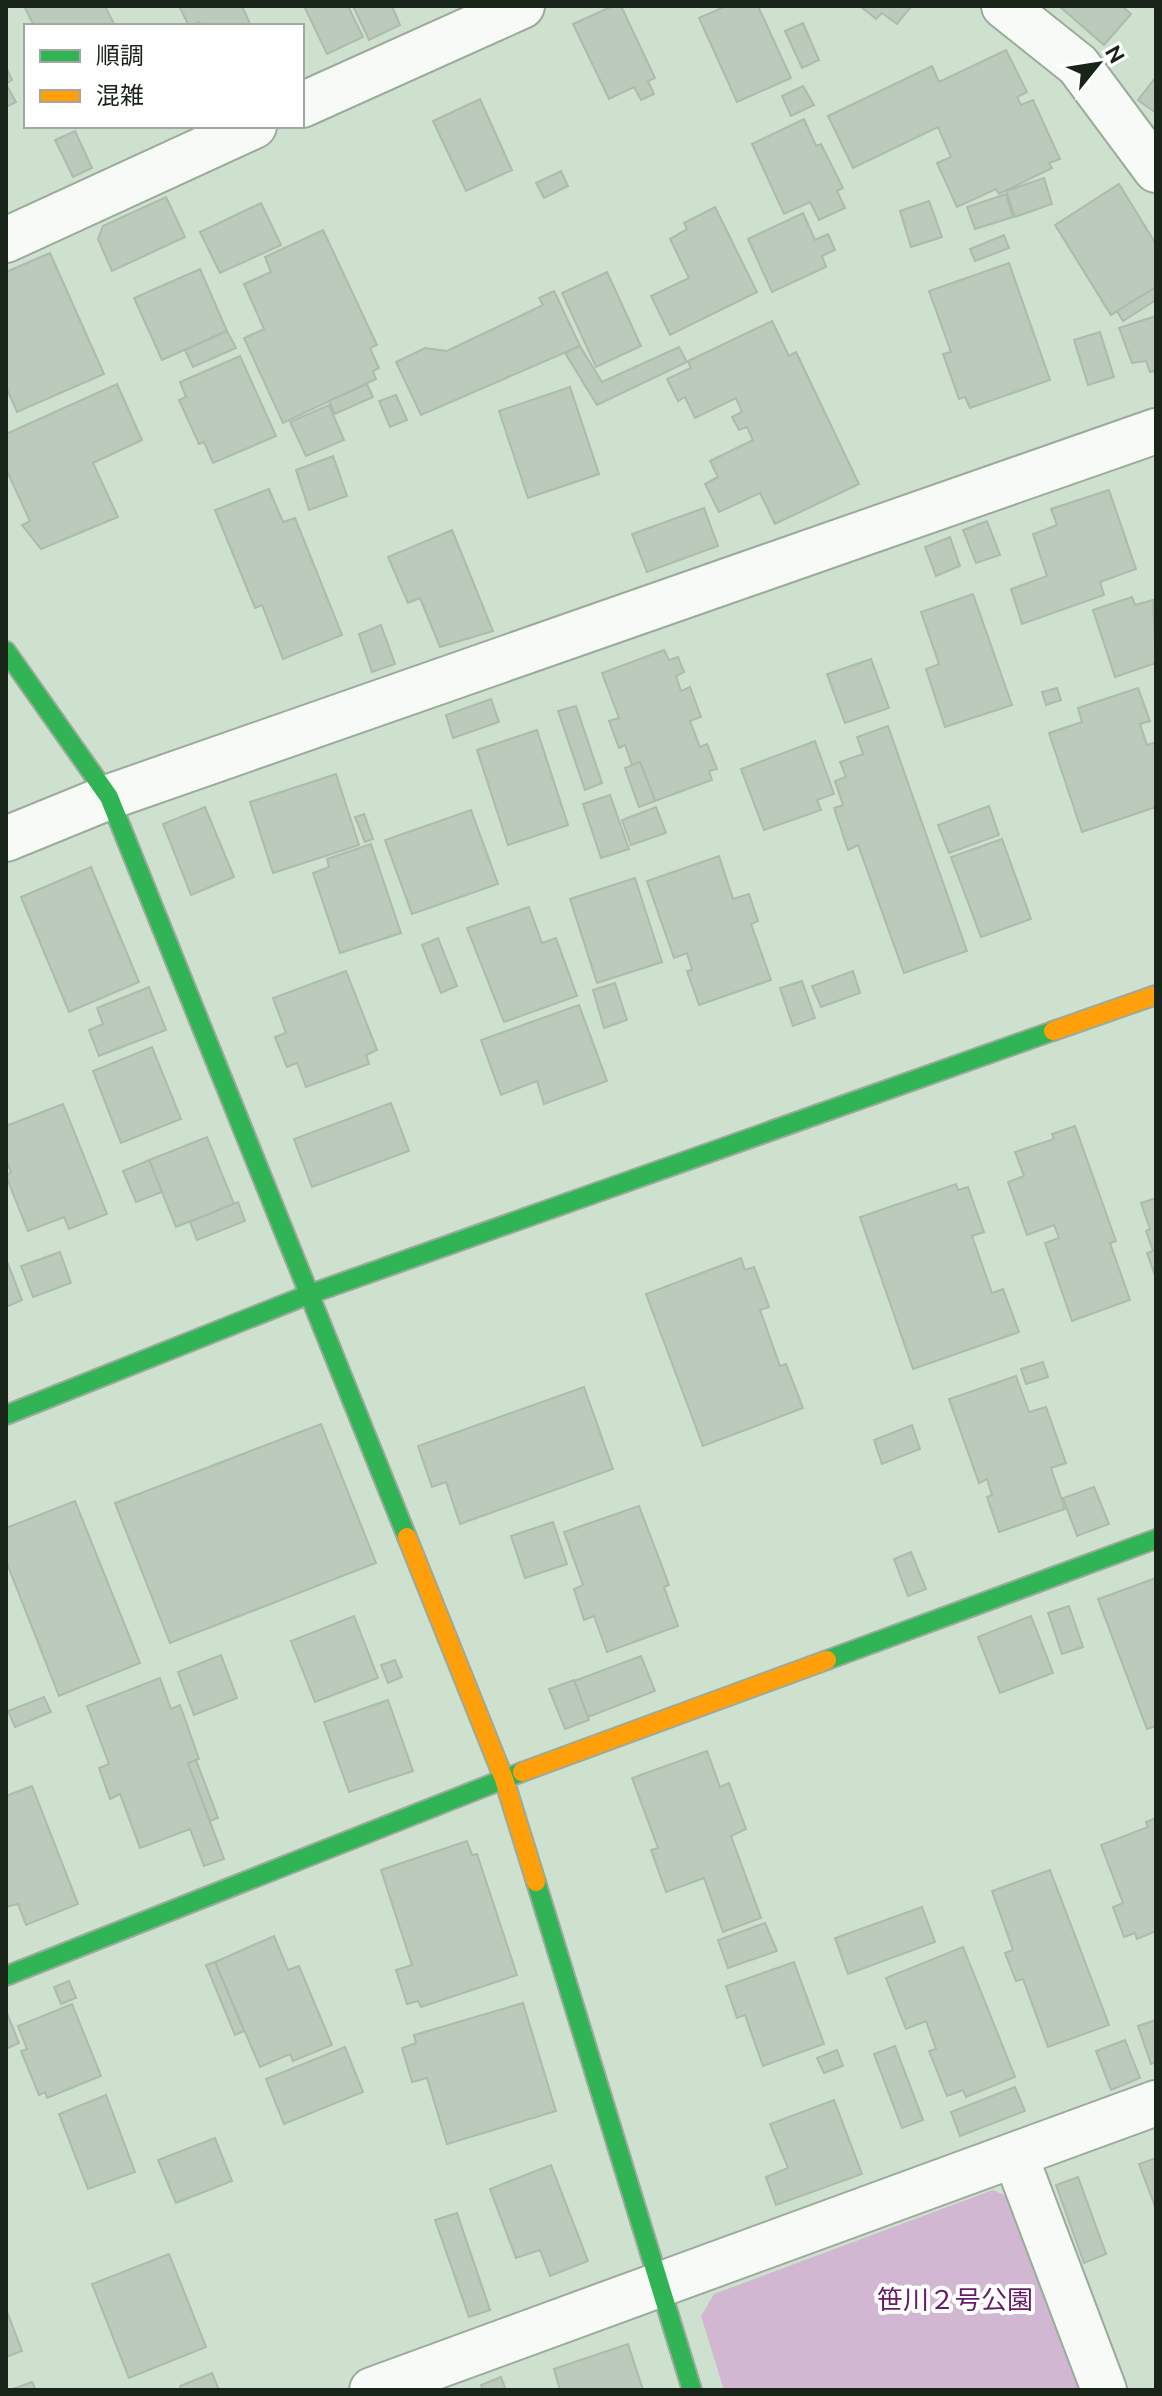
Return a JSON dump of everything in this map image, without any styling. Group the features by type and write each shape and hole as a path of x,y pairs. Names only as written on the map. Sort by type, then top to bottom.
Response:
{"street":[{"path":"304,104 522,6"},
{"path":"1004,6 1078,65 1156,170"},
{"path":"6,240 250,128"},
{"path":"6,839 109,797 1156,431"},
{"path":"6,651 109,797 504,1779 692,2390"},
{"path":"6,1415 310,1294 1156,995"},
{"path":"6,1976 504,1779 1156,1539"},
{"path":"372,2390 1156,2103"},
{"path":"1015,2155 1104,2390"}],"green space":[{"name":"笹川２号公園","path":"993,2190 1015,2200 1085,2390 724,2390 701,2316 714,2294"}],"building":[{"path":"24,6 105,6 114,24 33,24"},
{"path":"179,6 242,6 250,24 199,22 188,24"},
{"path":"304,6 348,6 363,37 327,54"},
{"path":"353,6 392,6 400,25 369,40"},
{"path":"613,6 621,6 655,78 648,81 654,94 641,100 634,87 609,99 573,24"},
{"path":"726,6 758,6 791,78 737,102 699,18"},
{"path":"860,6 910,8 897,24 882,13 876,19"},
{"path":"1059,6 1122,6 1131,14 1104,45"},
{"path":"803,23 819,60 802,68 785,31"},
{"path":"1006,50 1027,92 1017,97 1021,105 1033,100 1060,159 1049,163 1052,168 999,194 996,189 957,207 937,163 951,157 938,127 853,168 828,116 932,66 939,82"},
{"path":"6,67 12,80 6,84"},
{"path":"1156,77 1156,113 1138,100"},
{"path":"6,84 16,102 6,107"},
{"path":"803,86 814,105 791,116 782,96"},
{"path":"480,99 512,170 466,191 433,121"},
{"path":"804,119 816,146 821,144 843,188 837,191 845,208 819,220 810,202 784,214 752,144"},
{"path":"75,131 92,168 73,177 55,140"},
{"path":"561,171 568,186 544,198 536,183"},
{"path":"1044,178 1052,204 1015,217 1006,191"},
{"path":"1119,184 1156,244 1156,287 1111,315 1055,225"},
{"path":"1006,194 1013,217 975,229 967,207"},
{"path":"166,197 185,237 112,271 98,239 103,226"},
{"path":"929,201 942,237 911,247 900,211"},
{"path":"261,203 281,245 220,273 200,232"},
{"path":"715,207 757,292 670,335 651,296 689,278 670,239 687,229 684,223"},
{"path":"803,213 815,240 828,234 835,250 822,256 826,267 772,292 748,239"},
{"path":"323,230 377,345 370,348 379,368 373,371 376,379 283,423 244,338 264,329 244,284 271,272 265,257"},
{"path":"1004,235 1009,248 975,261 970,249"},
{"path":"50,253 104,374 17,412 6,387 6,272"},
{"path":"1009,263 1050,380 970,408 965,397 959,399 943,354 951,352 929,291"},
{"path":"200,269 227,331 162,360 134,298"},
{"path":"607,272 641,346 596,367 562,293"},
{"path":"1156,287 1156,300 1123,321 1117,311"},
{"path":"554,291 580,346 421,415 396,362 425,348 447,351 543,305 539,298"},
{"path":"1156,316 1156,377 1154,371 1150,372 1146,361 1132,363 1119,328"},
{"path":"772,321 789,356 796,352 859,484 775,524 760,493 719,512 705,484 718,477 710,461 753,440 747,427 739,430 732,417 742,412 736,398 695,418 685,397 678,401 667,379 691,368 688,361"},
{"path":"227,331 236,348 193,367 185,350"},
{"path":"1100,332 1114,377 1088,385 1074,340"},
{"path":"580,346 602,382 679,347 687,362 597,405 565,353"},
{"path":"240,356 276,436 213,463 204,442 199,444 179,400 186,397 180,382"},
{"path":"117,384 142,440 93,463 118,517 41,549 22,525 30,521 6,469 6,434"},
{"path":"367,384 373,397 335,414 329,401"},
{"path":"570,387 599,474 528,498 499,411"},
{"path":"396,395 407,420 390,427 379,401"},
{"path":"329,405 344,440 306,456 290,422"},
{"path":"333,456 347,496 309,510 296,470"},
{"path":"269,489 283,522 295,518 342,635 283,659 262,605 255,608 215,510"},
{"path":"1109,490 1136,569 1100,582 1104,595 1022,624 1011,589 1047,576 1033,534 1057,525 1051,509"},
{"path":"704,508 718,546 647,572 632,534"},
{"path":"987,521 1000,555 976,563 963,530"},
{"path":"452,530 493,631 440,647 420,598 408,603 388,557"},
{"path":"950,537 960,566 936,576 925,547"},
{"path":"973,594 1012,705 945,727 926,669 939,664 921,612"},
{"path":"1132,597 1135,605 1153,600 1156,663 1115,677 1093,610"},
{"path":"381,625 395,664 372,672 359,634"},
{"path":"664,650 669,660 678,657 684,672 676,676 681,691 690,687 701,717 690,721 700,747 707,744 717,769 709,771 712,780 655,801 640,762 632,765 625,745 619,748 609,721 619,718 602,673"},
{"path":"871,659 889,708 845,723 827,674"},
{"path":"1057,688 1061,700 1046,705 1042,692"},
{"path":"1138,688 1150,721 1140,724 1147,745 1156,742 1156,807 1082,832 1049,733 1082,722 1078,708"},
{"path":"491,699 499,722 453,738 446,715"},
{"path":"576,706 602,783 585,790 558,711"},
{"path":"888,726 967,951 904,973 858,845 848,850 834,808 843,805 835,781 846,777 840,762 863,754 857,737"},
{"path":"537,730 568,825 508,845 477,750"},
{"path":"815,741 834,794 817,800 821,810 764,830 741,769"},
{"path":"640,762 655,801 639,807 625,768"},
{"path":"336,774 359,845 273,873 250,802"},
{"path":"610,795 629,849 601,858 583,804"},
{"path":"989,806 999,835 949,853 938,825"},
{"path":"205,807 234,877 191,895 163,824"},
{"path":"656,807 666,833 631,845 622,820"},
{"path":"471,810 498,884 412,914 385,840"},
{"path":"364,814 373,839 365,842 355,817"},
{"path":"1002,839 1031,919 981,937 951,857"},
{"path":"371,844 401,933 340,953 313,873 329,867 327,859"},
{"path":"719,856 733,899 749,894 758,921 751,924 771,980 699,1005 687,971 692,970 687,953 674,958 647,881"},
{"path":"91,867 139,982 69,1012 21,897"},
{"path":"635,878 662,962 597,983 570,899"},
{"path":"529,907 542,943 556,938 577,996 504,1022 467,928"},
{"path":"438,938 457,986 441,993 422,945"},
{"path":"346,971 377,1050 366,1055 369,1064 306,1087 297,1063 287,1067 275,1037 286,1033 273,998"},
{"path":"853,971 860,993 821,1007 812,986"},
{"path":"802,981 815,1018 793,1026 780,988"},
{"path":"615,983 627,1020 604,1028 593,990"},
{"path":"149,987 166,1030 99,1056 89,1030 103,1024 97,1008"},
{"path":"579,1005 607,1081 544,1104 537,1081 501,1095 481,1040"},
{"path":"152,1047 181,1119 121,1143 93,1071"},
{"path":"391,1103 409,1151 312,1187 294,1139"},
{"path":"63,1104 107,1214 69,1229 64,1217 28,1231 6,1176 11,1172 6,1160 6,1126"},
{"path":"1075,1126 1116,1241 1110,1243 1130,1300 1072,1321 1045,1243 1059,1238 1054,1225 1027,1235 1008,1182 1024,1176 1015,1152 1054,1139 1052,1134"},
{"path":"207,1137 234,1204 176,1227 149,1160"},
{"path":"149,1160 162,1192 136,1202 123,1171"},
{"path":"956,1184 958,1190 968,1187 984,1232 972,1236 992,1293 1003,1289 1019,1332 913,1369 860,1217"},
{"path":"1156,1198 1156,1278 1147,1253 1153,1251 1146,1231 1150,1229 1141,1203"},
{"path":"238,1202 245,1221 197,1240 190,1222"},
{"path":"60,1252 71,1283 33,1297 21,1266"},
{"path":"741,1258 745,1270 754,1267 769,1307 760,1310 780,1366 786,1364 803,1408 703,1446 646,1294"},
{"path":"6,1265 22,1300 6,1307"},
{"path":"1043,1362 1048,1377 1026,1384 1021,1369"},
{"path":"1016,1376 1029,1412 1046,1407 1066,1463 1051,1468 1065,1509 999,1532 987,1497 992,1495 987,1479 979,1483 949,1399"},
{"path":"584,1387 613,1469 460,1524 446,1482 432,1487 418,1446"},
{"path":"321,1424 376,1563 170,1643 115,1503"},
{"path":"912,1425 920,1449 882,1464 874,1440"},
{"path":"1094,1487 1109,1524 1077,1536 1063,1498"},
{"path":"75,1501 140,1663 59,1696 6,1561 6,1528"},
{"path":"639,1506 669,1585 664,1587 678,1626 607,1652 594,1616 584,1620 574,1589 583,1585 564,1532"},
{"path":"553,1522 567,1564 525,1578 511,1536"},
{"path":"911,1552 926,1589 908,1596 894,1559"},
{"path":"1156,1578 1156,1726 1147,1729 1098,1599"},
{"path":"1069,1606 1083,1647 1062,1654 1048,1613"},
{"path":"354,1616 378,1678 315,1702 291,1641"},
{"path":"1031,1616 1053,1673 1000,1693 978,1637"},
{"path":"221,1655 237,1698 194,1715 178,1672"},
{"path":"641,1656 655,1691 588,1717 574,1681"},
{"path":"395,1660 402,1677 388,1683 381,1665"},
{"path":"160,1678 171,1709 180,1705 199,1759 188,1763 224,1859 204,1866 190,1829 140,1848 120,1794 110,1799 99,1768 109,1764 87,1706"},
{"path":"574,1680 589,1720 565,1729 549,1689"},
{"path":"44,1697 51,1712 15,1727 8,1711"},
{"path":"388,1700 413,1771 349,1792 324,1722"},
{"path":"707,1751 720,1787 729,1783 746,1829 731,1836 761,1918 723,1932 704,1878 666,1892 651,1850 658,1848 632,1778"},
{"path":"196,1760 218,1818 210,1821 188,1763"},
{"path":"32,1786 78,1904 26,1925 18,1904 6,1907 6,1796"},
{"path":"1156,1818 1156,1931 1137,1939 1135,1933 1124,1937 1113,1907 1123,1903 1101,1845 1148,1827 1146,1822"},
{"path":"467,1841 472,1855 477,1854 517,1975 421,2007 418,2001 407,2004 396,1970 412,1965 381,1870"},
{"path":"1050,1870 1109,2025 1048,2047 1023,1979 1016,1981 1005,1953 1013,1950 992,1891"},
{"path":"922,1907 935,1942 848,1974 835,1938"},
{"path":"765,1923 777,1951 728,1968 718,1940"},
{"path":"274,1936 288,1970 299,1966 332,2045 293,2061 290,2054 260,2067 215,1962"},
{"path":"963,1947 1015,2077 966,2097 963,2090 947,2096 929,2051 936,2049 926,2021 906,2029 886,1978"},
{"path":"215,1962 244,2031 235,2035 206,1965"},
{"path":"794,1962 824,2044 763,2066 745,2015 737,2018 726,1986"},
{"path":"69,1981 76,1998 61,2004 54,1987"},
{"path":"523,2003 556,2111 447,2144 427,2078 412,2082 402,2048 416,2043 414,2035"},
{"path":"72,2004 101,2076 47,2098 45,2092 39,2095 21,2051 27,2049 18,2026"},
{"path":"6,2011 19,2043 6,2049"},
{"path":"1156,2020 1156,2062 1151,2064 1138,2026"},
{"path":"1125,2040 1140,2078 1111,2090 1096,2051"},
{"path":"895,2046 923,2120 902,2128 874,2054"},
{"path":"345,2047 363,2092 284,2124 266,2079"},
{"path":"837,2050 843,2066 824,2073 817,2058"},
{"path":"1015,2087 1025,2111 960,2136 951,2112"},
{"path":"106,2095 135,2172 88,2189 59,2114"},
{"path":"834,2100 862,2174 776,2205 766,2177 788,2168 770,2124"},
{"path":"215,2138 232,2181 176,2203 158,2160"},
{"path":"1156,2158 1156,2209 1139,2164"},
{"path":"551,2165 588,2261 550,2276 540,2250 516,2258 490,2189"},
{"path":"1078,2177 1106,2254 1084,2263 1056,2185"},
{"path":"457,2213 490,2310 469,2317 435,2220"},
{"path":"169,2254 206,2347 129,2378 92,2284"},
{"path":"6,2309 22,2351 6,2357"},
{"path":"628,2344 643,2390 560,2390 554,2369"},
{"path":"212,2373 219,2390 181,2390 180,2386"},
{"path":"501,2377 506,2390 483,2390 481,2385"},
{"path":"32,2382 36,2390 10,2390"}],"traffic: fast":[{"path":"6,651 109,797 407,1537"},
{"path":"6,1415 310,1294 1053,1031"},
{"path":"827,1660 1156,1539"},
{"path":"6,1976 522,1772"},
{"path":"536,1882 692,2390"}],"traffic: slow":[{"path":"1053,1031 1156,995"},
{"path":"407,1537 504,1779 536,1882"},
{"path":"522,1772 827,1660"}]}
